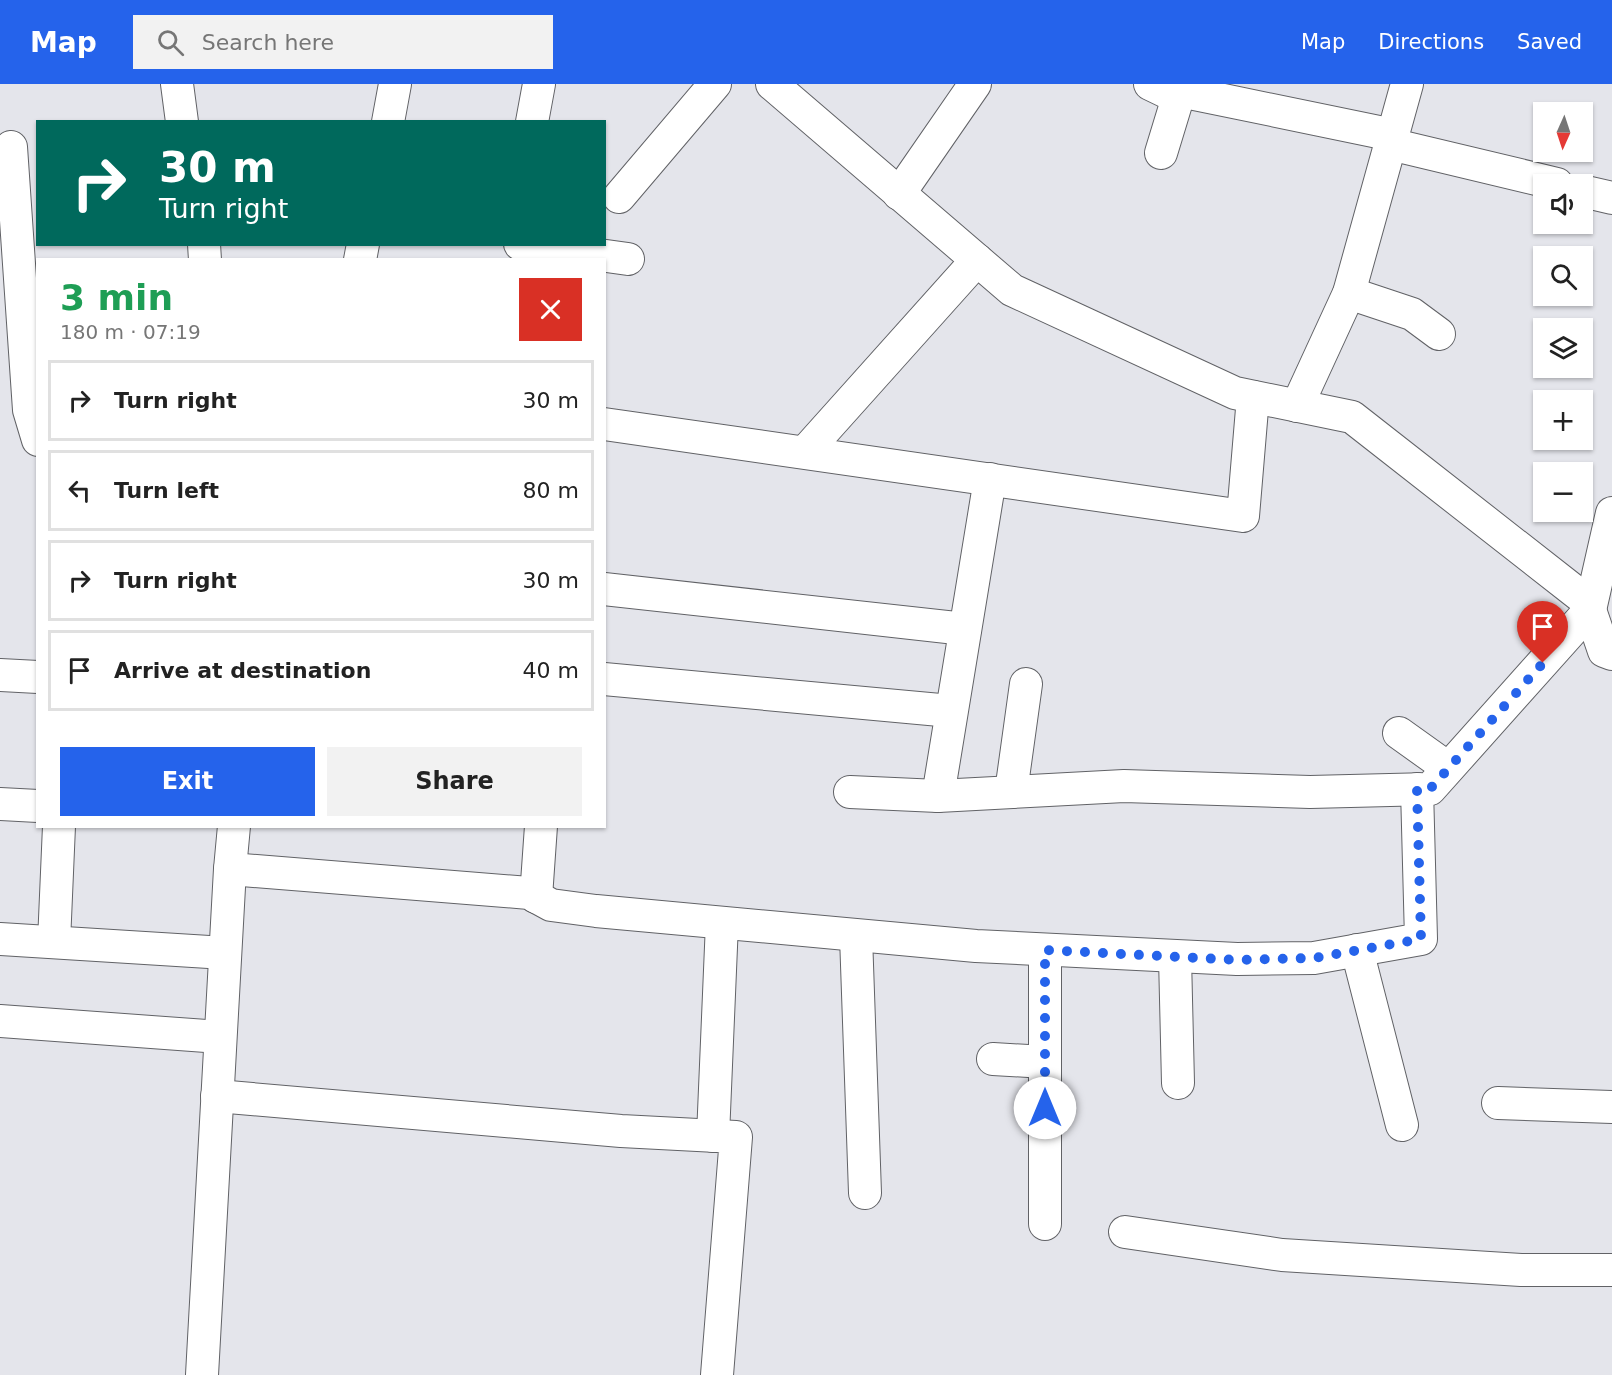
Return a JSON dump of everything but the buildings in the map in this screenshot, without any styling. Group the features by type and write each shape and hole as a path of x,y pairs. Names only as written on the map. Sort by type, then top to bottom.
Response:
{"street":[{"path":"177,84 182,120"},
{"path":"388,120 395,84"},
{"path":"532,120 539,84"},
{"path":"619,197 716,84"},
{"path":"772,84 1012,290 1235,393 1352,417 1587,601 1604,651 1612,654"},
{"path":"899,194 975,84"},
{"path":"1297,406 1349,292 1407,84"},
{"path":"1161,153 1172,89 1392,139 1533,177"},
{"path":"16,146 35,425"},
{"path":"1593,194 1612,198"},
{"path":"534,246 628,259"},
{"path":"805,452 977,260"},
{"path":"1349,292 1412,314 1439,334"},
{"path":"606,424 1243,516 1253,397"},
{"path":"938,796 990,479"},
{"path":"850,792 938,796 1124,786 1310,792 1430,789 1590,610 1612,513"},
{"path":"606,589 965,629"},
{"path":"0,675 36,677"},
{"path":"606,679 951,711"},
{"path":"1011,792 1026,684"},
{"path":"1399,733 1448,768"},
{"path":"230,869 529,893 551,905 856,936 1175,957 1238,960 1314,958 1421,939 1417,789"},
{"path":"0,804 36,806"},
{"path":"54,942 59,828"},
{"path":"202,1375 234,828"},
{"path":"536,897 541,828"},
{"path":"713,1136 722,923"},
{"path":"856,936 865,1193"},
{"path":"0,939 225,952"},
{"path":"1045,950 1045,1224"},
{"path":"1357,950 1402,1125"},
{"path":"1175,957 1178,1083"},
{"path":"0,1021 220,1037"},
{"path":"993,1059 1045,1062"},
{"path":"217,1096 621,1131 736,1137 717,1375"},
{"path":"1498,1103 1612,1107"},
{"path":"1125,1232 1282,1255 1521,1270 1612,1270"}],"route":[{"path":"1045,1108 1045,950 1238,960 1314,958 1421,939 1417,789 1430,789 1543,663"}]}
